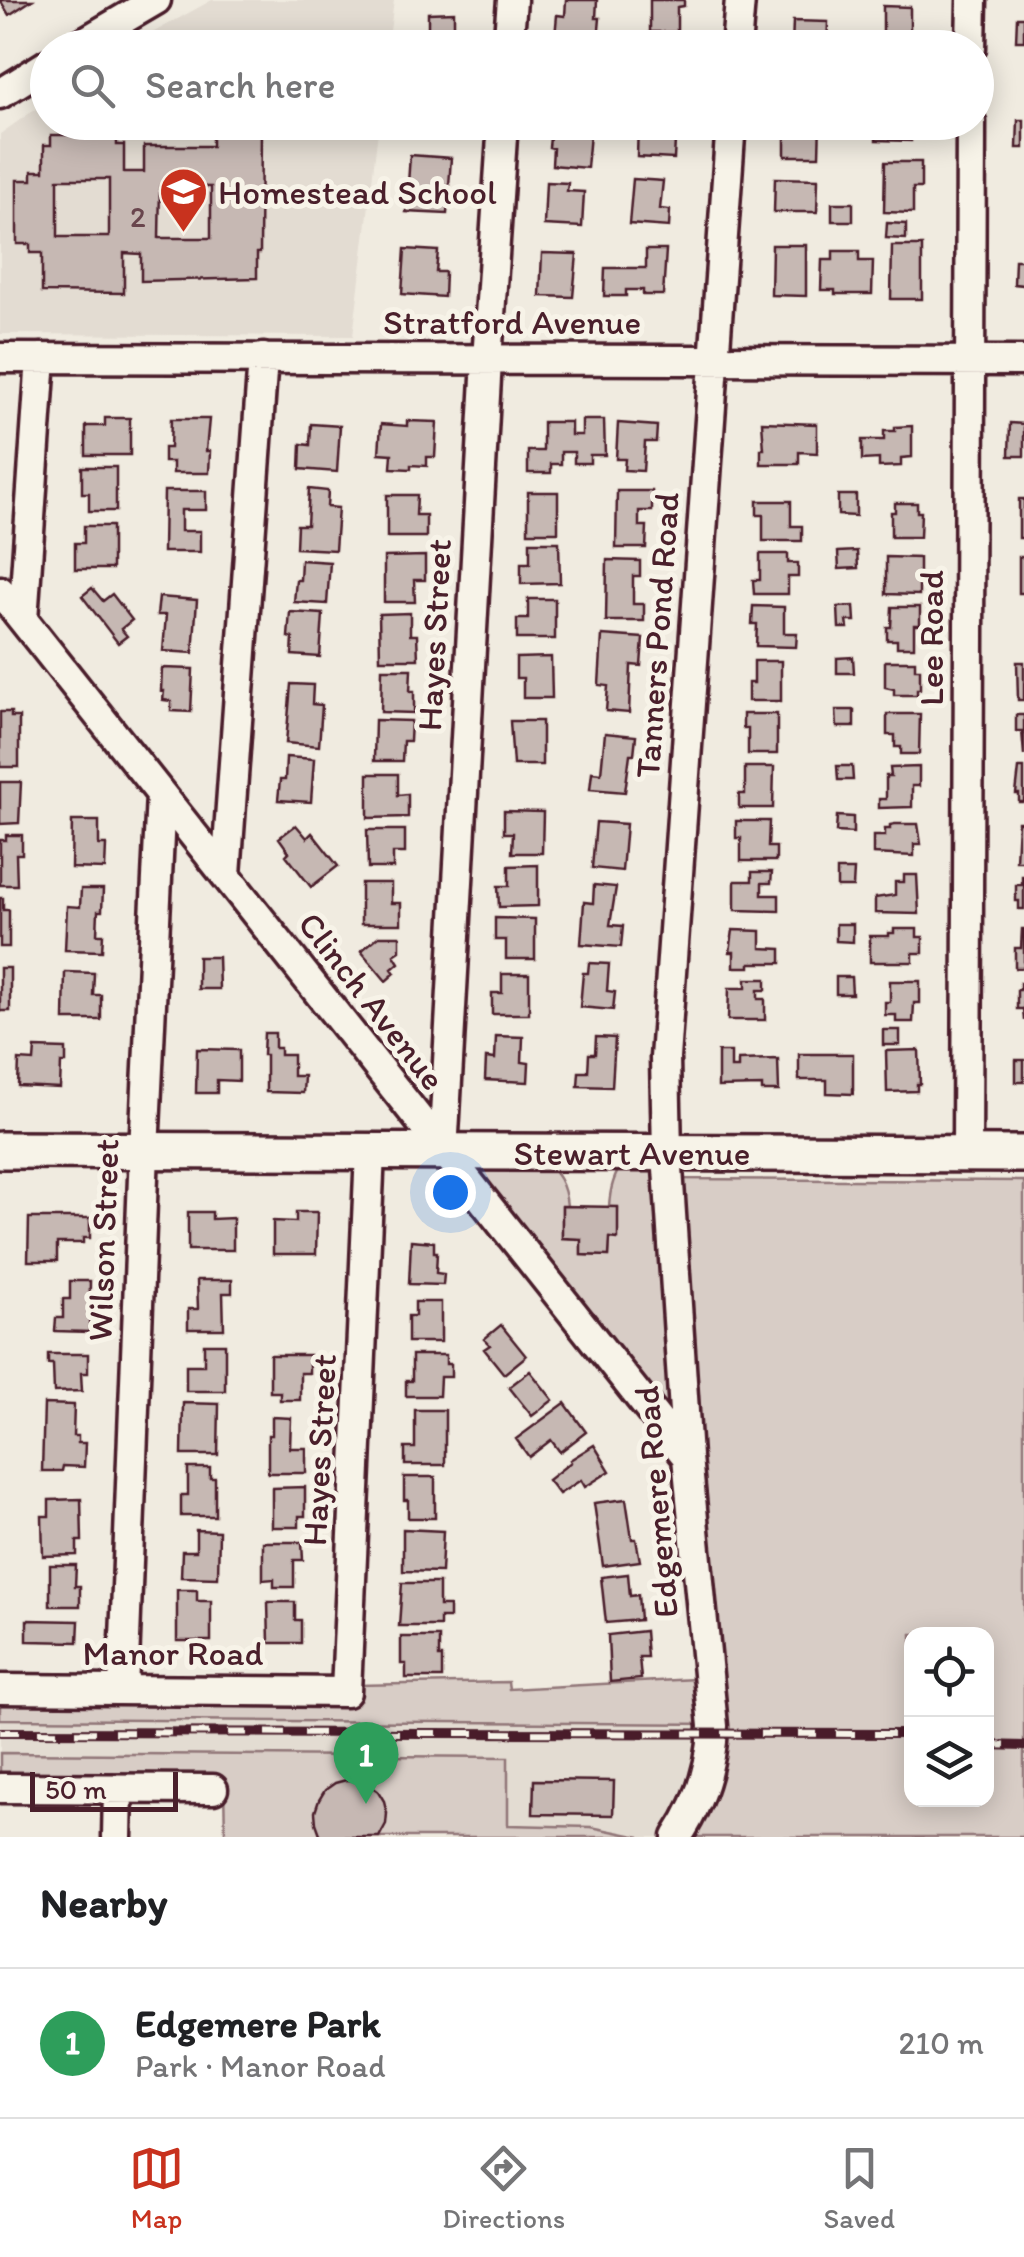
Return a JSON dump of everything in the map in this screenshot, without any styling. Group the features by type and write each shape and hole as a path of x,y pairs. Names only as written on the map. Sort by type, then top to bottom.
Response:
{"main road":[{"name":"Stewart Avenue","path":"0,1150 1024,1154"}],"street":[{"path":"105,30 156,0"},
{"path":"510,30 512,0"},
{"path":"738,30 740,0"},
{"path":"972,0 972,30"},
{"path":"0,94 30,75"},
{"name":"Hayes Street","path":"443,1152 502,140"},
{"name":"Tanners Pond Road","path":"668,1153 665,1058 730,140"},
{"name":"Lee Road","path":"967,1154 971,140"},
{"name":"Stratford Avenue","path":"0,358 1024,360"},
{"path":"23,620 41,358"},
{"path":"226,875 263,358"},
{"name":"Clinch Avenue","path":"0,591 686,1457"},
{"name":"Wilson Street","path":"124,1690 161,794"},
{"name":"Hayes Street","path":"346,1692 370,1152"},
{"name":"Edgemere Road","path":"668,1153 686,1457 714,1726 701,1793 677,1837"},
{"name":"Manor Road","path":"0,1689 346,1692"},
{"path":"0,1788 214,1788"},
{"path":"117,1837 118,1789"}],"shaded area":[{"path":"212,0 394,0 390,30 158,30"},
{"name":"Homestead School","path":"30,113 30,140 377,140 353,336 0,334 0,134"},
{"path":"455,1158 542,1159 556,1174 564,1191 567,1206 562,1207 562,1238 581,1239 581,1255 609,1256 610,1238 617,1238 618,1208 609,1207 610,1194 625,1159 663,1159 666,1179 1024,1181 1024,1837 680,1837 716,1786 723,1760 723,1724 0,1719 0,1692 508,1682 509,1689 713,1678 689,1456"},
{"path":"0,1716 904,1723 722,1776 711,1800 680,1837 640,1837 591,1827 508,1825 507,1757 0,1753"},
{"path":"0,1753 508,1757 508,1825 591,1827 640,1837 225,1837 224,1784 0,1785"}],"building":[{"path":"0,0 32,0 9,15"},
{"path":"566,0 597,0 599,30 556,30 557,15 565,16"},
{"path":"650,0 684,0 684,6 677,7 677,30 650,30"},
{"path":"883,6 910,7 910,30 883,30"},
{"path":"454,12 454,30 428,30 428,13"},
{"path":"1017,17 1024,17 1024,41 1016,41"},
{"path":"793,21 828,22 828,30 793,30"},
{"path":"1018,120 1024,120 1024,148 1017,148"},
{"path":"51,140 117,140 117,145 124,145 124,172 144,172 144,146 212,146 212,140 261,140 257,278 141,281 141,254 124,253 124,293 42,292 42,253 30,253 30,244 17,244 17,180 32,180 32,171 44,171 44,145 51,145","holes":["58,179 109,179 109,237 58,237","160,186 211,187 211,238 159,238"]},
{"path":"550,140 589,140 587,168 552,165 553,148 549,147"},
{"path":"637,140 675,140 674,159 637,157"},
{"path":"785,140 819,140 819,156 785,156"},
{"path":"410,155 451,158 447,214 406,212"},
{"path":"885,162 921,162 921,188 913,188 913,213 884,212"},
{"path":"775,178 818,179 817,212 774,212"},
{"path":"633,179 663,181 660,209 670,210 669,227 629,224"},
{"path":"546,182 568,183 567,191 584,192 582,227 544,225"},
{"path":"832,203 853,203 853,221 832,221"},
{"path":"887,223 906,224 906,239 886,238"},
{"path":"772,245 806,245 806,296 771,295"},
{"path":"892,246 922,246 922,299 891,299"},
{"path":"405,249 438,251 436,272 445,272 444,297 402,294"},
{"path":"646,250 666,250 663,295 626,290 626,296 604,296 605,268 646,268"},
{"path":"833,251 859,251 859,261 873,261 872,294 821,290 822,260 833,260"},
{"path":"542,253 577,254 573,297 540,296"},
{"path":"1015,260 1024,260 1024,285 1014,284"},
{"path":"105,418 130,418 130,455 86,455 86,426 105,426"},
{"path":"171,419 209,419 209,473 173,473 173,462 164,462 164,448 170,448"},
{"path":"582,420 604,420 605,455 590,455 590,463 574,463 574,452 561,452 561,464 551,464 551,473 528,473 528,451 543,451 543,422 571,422 571,435 582,435"},
{"path":"407,421 437,422 435,457 427,457 427,466 391,468 392,454 379,453 381,424 407,426"},
{"path":"762,422 817,424 817,453 799,452 799,464 761,464"},
{"path":"618,423 657,426 656,442 645,442 643,471 624,470 625,459 616,459"},
{"path":"1010,423 1024,424 1024,456 1009,456"},
{"path":"311,424 340,426 337,472 300,469 301,444 310,445"},
{"path":"912,426 912,457 901,458 901,466 879,467 879,459 862,460 862,440 884,440 884,431"},
{"path":"82,467 116,467 116,511 89,511 89,493 82,493"},
{"path":"309,489 328,491 327,507 338,508 335,550 296,548 297,525 307,525"},
{"path":"164,491 206,491 206,510 181,510 181,531 200,531 200,552 163,552"},
{"path":"617,491 652,491 652,511 639,511 639,526 647,526 646,548 616,548"},
{"path":"528,492 558,492 558,532 528,532"},
{"path":"387,495 417,495 416,515 426,515 426,537 387,537"},
{"path":"838,495 856,495 856,516 838,515"},
{"path":"1019,499 1024,499 1024,538 1019,538"},
{"path":"757,501 791,501 791,526 802,526 802,541 763,541 763,515 757,515"},
{"path":"895,503 917,503 917,512 921,512 920,537 891,537"},
{"path":"84,526 112,526 112,569 75,569 75,543 84,543"},
{"path":"530,542 559,542 560,583 521,584 521,563 530,563"},
{"path":"857,551 858,568 839,569 838,552"},
{"path":"760,554 788,554 788,563 798,563 798,577 788,577 788,594 754,594 753,580 760,580"},
{"path":"425,556 425,580 414,580 415,602 384,602 384,557"},
{"path":"886,557 919,558 919,595 886,594"},
{"path":"1019,557 1024,557 1024,593 1019,593"},
{"path":"301,560 330,562 327,604 294,602"},
{"path":"607,560 640,561 640,576 633,576 633,604 644,604 644,621 606,621"},
{"path":"92,588 103,601 112,594 132,620 121,629 127,636 118,643 82,596"},
{"path":"159,597 197,600 193,653 163,651 166,615 157,615"},
{"path":"528,599 555,599 555,639 517,639 517,619 528,619"},
{"path":"753,606 784,607 784,633 797,633 796,647 756,646"},
{"path":"854,606 855,621 847,621 848,628 839,628 838,607"},
{"path":"892,607 920,607 920,625 914,625 914,647 897,647 897,640 887,640"},
{"path":"290,612 323,614 320,657 292,655 293,638 288,637"},
{"path":"410,613 410,635 417,635 418,659 380,659 379,614"},
{"path":"602,635 643,638 641,666 631,665 629,713 606,711 608,686 599,685"},
{"path":"551,657 552,698 523,698 523,678 516,678 516,658"},
{"path":"853,657 854,673 837,673 837,658"},
{"path":"754,661 781,661 781,701 748,701 748,683 754,683"},
{"path":"885,661 915,661 915,669 920,669 917,695 894,695 894,689 885,687"},
{"path":"1017,662 1024,662 1024,700 1018,700"},
{"path":"162,668 193,669 191,712 171,711 171,701 163,700"},
{"path":"382,669 411,669 414,713 381,712"},
{"path":"291,684 313,685 312,704 322,705 319,746 286,743"},
{"path":"836,710 854,710 854,727 837,727"},
{"path":"0,712 19,717 19,767 0,767"},
{"path":"743,714 777,714 777,754 748,754 748,728 743,728"},
{"path":"887,714 920,714 919,754 901,754 901,747 895,747 895,735 887,735"},
{"path":"1016,715 1024,715 1024,755 1022,731 1016,731"},
{"path":"375,720 411,721 410,741 403,741 402,761 374,761"},
{"path":"510,721 542,721 542,765 513,765"},
{"path":"605,733 636,736 625,792 590,789 592,772 601,773"},
{"path":"286,757 314,759 311,802 278,800 280,780 285,780"},
{"path":"837,766 852,766 853,780 838,780"},
{"path":"745,767 774,767 773,808 739,808 739,794 745,794"},
{"path":"919,767 919,786 912,786 912,807 879,808 879,799 886,799 890,768"},
{"path":"1019,768 1024,768 1024,802 1019,802 1016,794"},
{"path":"368,774 398,774 398,795 408,794 408,817 368,818"},
{"path":"0,782 21,782 19,823 0,824"},
{"path":"504,811 543,812 542,853 512,853 513,833 504,833"},
{"path":"837,816 853,817 853,833 836,832"},
{"path":"72,821 99,821 99,845 106,845 105,869 71,868"},
{"path":"736,821 769,821 768,847 776,847 776,861 741,861"},
{"path":"596,822 626,824 622,871 592,868"},
{"path":"1018,822 1024,822 1024,861 1016,861"},
{"path":"895,824 918,824 921,844 914,844 914,856 873,854 873,836 885,836 885,829"},
{"path":"296,825 307,838 312,833 338,866 311,887 286,855 289,852 279,838"},
{"path":"367,830 405,830 405,853 393,853 393,868 368,868"},
{"path":"6,835 22,835 22,854 16,854 17,885 0,885 0,840 6,840"},
{"path":"538,865 538,906 499,907 498,886 509,886 509,866"},
{"path":"837,870 854,870 853,887 837,887"},
{"path":"752,872 772,872 771,883 762,883 762,895 779,895 779,911 735,910 735,881 752,881"},
{"path":"904,875 917,875 919,914 875,913 875,898 895,895 895,882 904,882"},
{"path":"1022,876 1024,909 1019,909 1016,885 1022,885"},
{"path":"361,883 391,883 391,903 401,903 401,924 361,924"},
{"path":"594,885 616,887 610,925 623,926 621,947 581,944 584,902 593,903"},
{"path":"81,889 103,889 97,934 103,934 102,951 65,950 67,906 80,907"},
{"path":"0,898 3,910 9,910 9,947 0,947"},
{"path":"495,918 535,919 535,959 506,959 506,940 495,940"},
{"path":"836,924 853,924 853,942 836,941"},
{"path":"894,929 917,929 917,937 923,937 923,953 913,953 913,962 870,962 870,936 889,936"},
{"path":"1022,929 1024,968 1015,968 1015,948 1021,948"},
{"path":"733,930 761,931 761,948 781,949 781,963 734,967 734,952 730,952"},
{"path":"379,936 400,936 400,951 394,955 399,963 386,981 361,951"},
{"path":"198,957 218,957 219,989 198,989"},
{"path":"589,963 609,964 607,991 615,992 613,1010 580,1007 583,973 588,973"},
{"path":"0,968 10,968 10,1011 0,1011"},
{"path":"65,972 94,973 93,995 101,995 101,1020 64,1020"},
{"path":"502,974 529,974 529,1014 492,1014 492,993 502,993"},
{"path":"836,977 851,977 852,994 836,994"},
{"path":"746,979 766,979 766,990 758,990 758,999 765,999 765,1020 728,1020 729,988 746,988"},
{"path":"890,981 920,981 920,1003 914,1003 913,1022 896,1022 896,1015 885,1015 885,1002 890,1002"},
{"path":"1020,983 1024,983 1024,1021 1023,1009 1017,1009"},
{"path":"883,1030 900,1030 900,1045 883,1045"},
{"path":"264,1033 275,1033 275,1048 280,1048 280,1055 293,1055 293,1076 304,1076 303,1093 266,1092"},
{"path":"496,1036 523,1037 522,1062 529,1063 528,1082 485,1080 486,1058 495,1059"},
{"path":"596,1037 615,1038 612,1087 578,1086 579,1072 588,1072 589,1054 595,1054"},
{"path":"35,1048 66,1049 60,1088 18,1086 19,1060 34,1061"},
{"path":"197,1049 239,1050 239,1081 217,1080 217,1093 196,1093"},
{"path":"919,1050 917,1091 887,1092 886,1051"},
{"path":"718,1052 731,1052 731,1068 738,1068 738,1060 778,1059 779,1091 762,1091 762,1086 718,1087"},
{"path":"799,1054 853,1054 853,1094 827,1093 827,1080 799,1080"},
{"path":"1016,1060 1024,1060 1024,1082 1016,1082"},
{"path":"562,1206 618,1207 618,1239 610,1238 609,1256 581,1255 581,1239 562,1238"},
{"path":"188,1212 212,1212 212,1219 233,1218 233,1250 188,1250"},
{"path":"296,1212 317,1212 316,1254 273,1254 273,1221 296,1222"},
{"path":"29,1218 90,1218 90,1238 83,1238 83,1243 57,1243 57,1261 28,1261"},
{"path":"411,1240 434,1242 436,1273 444,1274 443,1285 409,1284"},
{"path":"197,1280 232,1280 232,1293 223,1293 224,1329 188,1329 188,1309 198,1309"},
{"path":"70,1281 90,1281 89,1332 55,1331 56,1318 63,1318 63,1299 70,1299"},
{"path":"415,1302 441,1302 441,1342 408,1342 408,1316 415,1316"},
{"path":"501,1325 526,1356 504,1374 484,1349 490,1345 484,1339"},
{"path":"204,1344 225,1344 225,1391 186,1391 186,1365 204,1365"},
{"path":"48,1354 88,1354 88,1373 81,1373 82,1391 54,1392 53,1364 48,1364"},
{"path":"270,1355 309,1355 309,1373 300,1373 300,1400 280,1400 280,1392 270,1392"},
{"path":"412,1355 446,1355 451,1377 440,1377 439,1396 406,1396 406,1381 412,1381"},
{"path":"530,1371 553,1400 532,1416 509,1387"},
{"path":"183,1403 219,1404 218,1455 182,1455"},
{"path":"565,1403 586,1432 560,1452 551,1440 529,1457 516,1439"},
{"path":"44,1404 74,1405 73,1436 78,1436 78,1443 85,1443 84,1467 42,1471"},
{"path":"415,1410 445,1410 445,1465 405,1465 405,1448 415,1448"},
{"path":"272,1417 291,1418 290,1448 306,1448 306,1473 268,1473"},
{"path":"594,1445 610,1471 585,1487 581,1480 559,1494 548,1480"},
{"path":"188,1468 210,1468 210,1478 215,1478 215,1516 181,1516 181,1495 188,1495"},
{"path":"404,1477 435,1477 435,1518 408,1518"},
{"path":"305,1487 305,1516 299,1516 299,1527 272,1527 272,1488"},
{"path":"81,1499 82,1541 77,1541 77,1555 43,1556 42,1516 49,1516 49,1500"},
{"path":"626,1499 640,1561 603,1566 594,1503"},
{"path":"403,1529 443,1531 441,1572 403,1571"},
{"path":"196,1530 219,1531 218,1578 181,1577 182,1551 196,1551"},
{"path":"263,1542 302,1542 303,1560 294,1560 294,1587 274,1587 274,1579 263,1580"},
{"path":"50,1565 76,1565 75,1586 80,1586 80,1606 50,1606"},
{"path":"628,1574 630,1596 638,1595 640,1620 606,1623 601,1577"},
{"path":"402,1583 439,1583 439,1606 449,1606 449,1618 440,1618 440,1626 399,1626"},
{"path":"177,1590 197,1590 197,1601 211,1601 211,1641 177,1641"},
{"path":"268,1602 295,1602 295,1620 301,1620 301,1643 269,1643"},
{"path":"27,1620 79,1621 78,1642 27,1641"},
{"path":"645,1631 647,1657 639,1657 641,1679 610,1682 608,1635"},
{"path":"401,1637 439,1637 442,1678 406,1678 406,1664 401,1664"},
{"path":"346,1780 368,1784 384,1801 386,1824 379,1837 320,1834 315,1812 319,1800 325,1790"},
{"path":"534,1780 614,1781 613,1815 533,1814"}],"railway":[{"path":"0,1732 904,1734"},
{"path":"994,1745 1024,1746"}],"place":[{"name":"Homestead School","path":"183,234"},
{"name":"Edgemere Park","path":"366,1804"}]}
